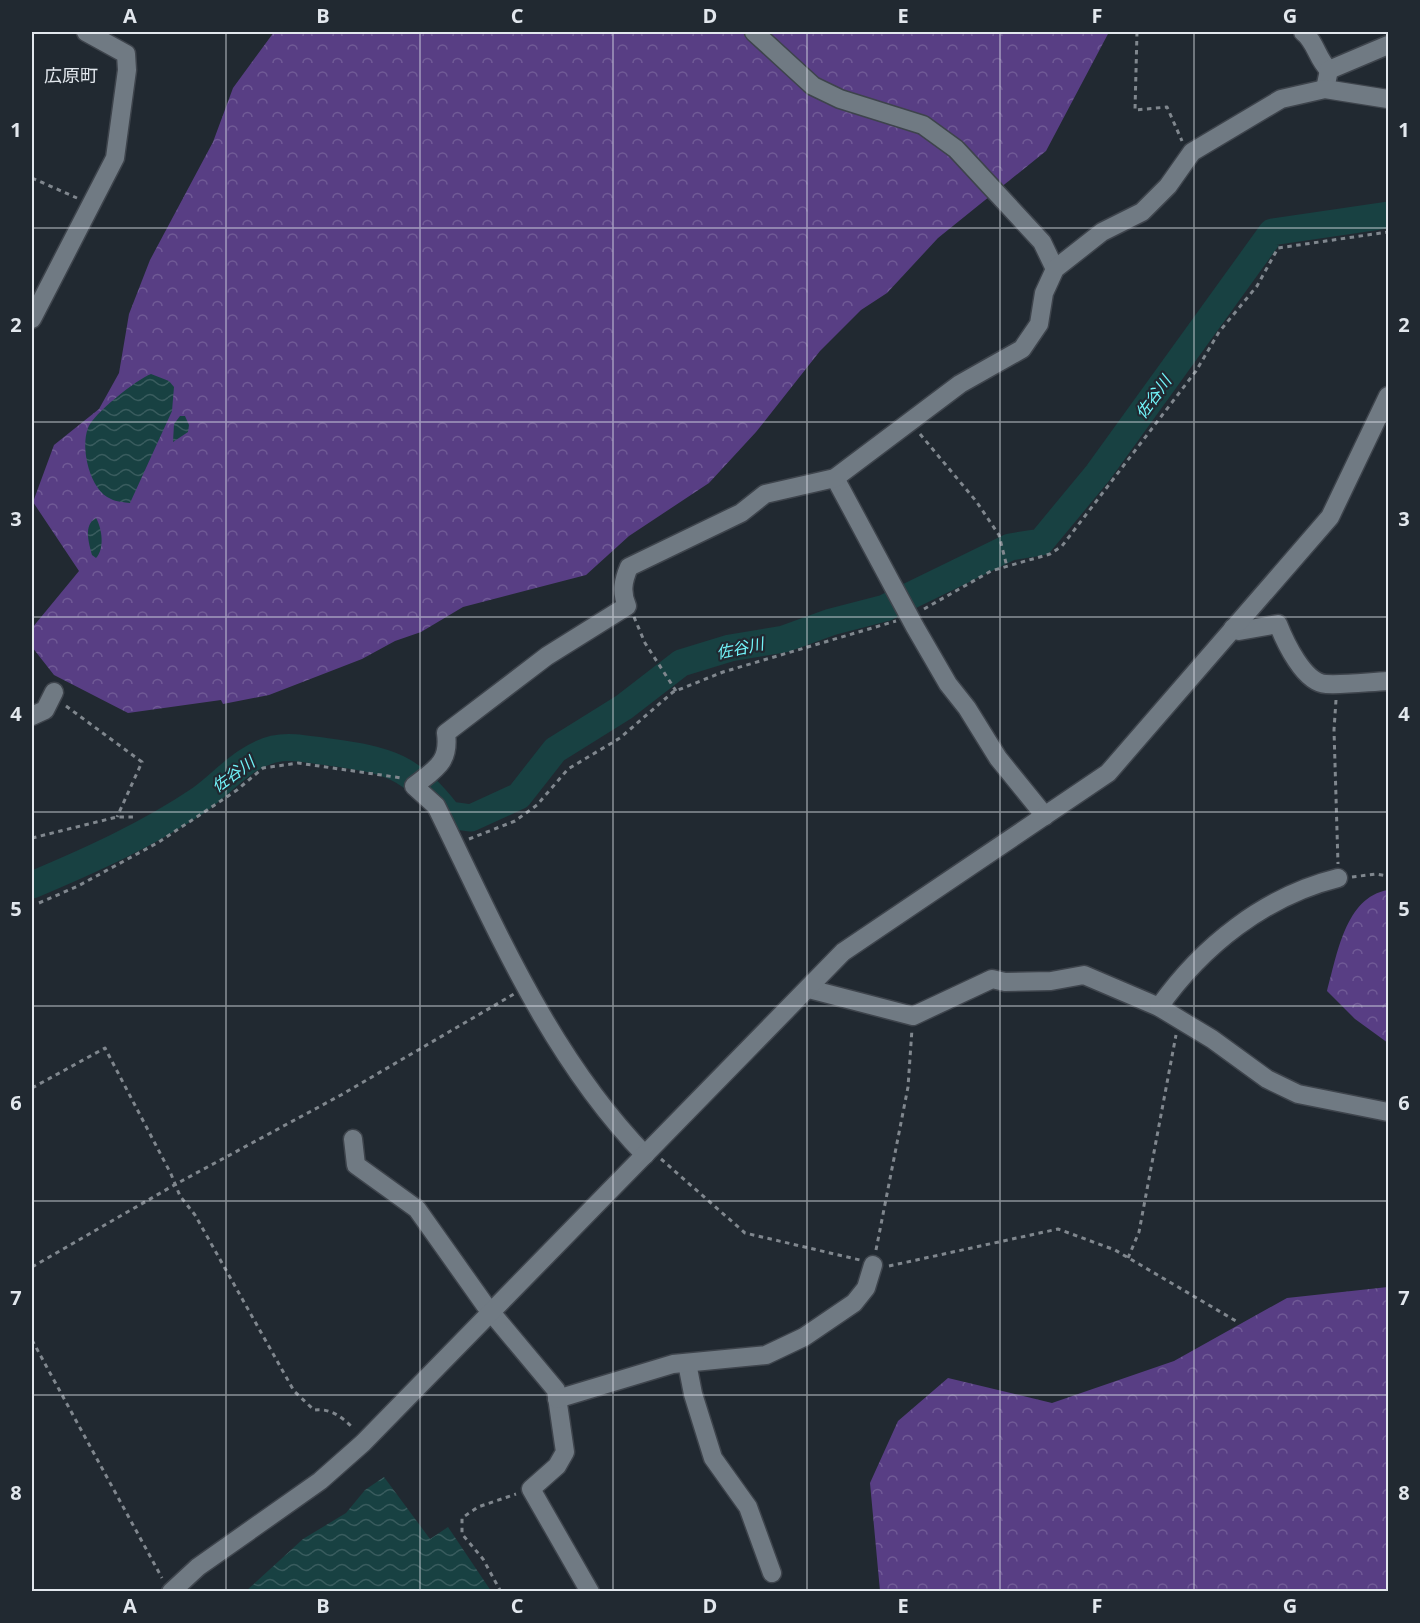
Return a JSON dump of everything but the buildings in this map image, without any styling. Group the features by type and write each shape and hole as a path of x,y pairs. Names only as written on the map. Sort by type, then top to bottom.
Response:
{"street":[{"path":"32,319 115,158 127,70 126,54 86,32"},
{"path":"754,32 813,86 840,99 923,124 956,149 1042,243 1055,269"},
{"path":"1303,32 1310,37 1323,64 1329,70"},
{"path":"1329,70 1389,45"},
{"path":"1325,89 1329,70"},
{"path":"647,1153 620,1129 560,1048 525,987 436,806 414,786 444,761 448,747 447,733 548,656 627,606 622,595 624,577 629,567 741,513 765,494 835,478 902,425 960,384 1022,349 1039,324 1044,293 1055,269 1102,232 1142,212 1168,186 1192,152 1281,99 1325,89 1389,99"},
{"path":"167,1586 198,1567 320,1481 366,1440 843,952 1108,773 1330,517 1389,396"},
{"path":"835,478 909,617 948,684 967,708 998,758 1045,816"},
{"path":"1233,628 1239,631 1278,624 1287,649 1302,669 1324,685 1389,681"},
{"path":"32,716 45,710 52,695"},
{"path":"1159,1007 1202,957 1237,926 1275,901 1306,886 1338,878"},
{"path":"809,989 913,1016 992,979 1005,982 1051,981 1084,975 1159,1007 1212,1039 1267,1079 1298,1094 1389,1112"},
{"path":"353,1138 356,1165 417,1209 485,1305 493,1311 556,1390 558,1420 566,1442 565,1452 557,1466 531,1489 591,1592"},
{"path":"557,1399 576,1395 635,1373 687,1363 766,1355 804,1337 854,1303 866,1288 873,1265"},
{"path":"687,1363 693,1395 713,1458 748,1507 772,1573"}],"path":[{"path":"1137,32 1135,110 1167,107 1176,132 1186,149 1192,152"},
{"path":"32,178 92,204"},
{"path":"455,845 515,821 537,805 568,769 620,738 676,691 723,672 909,617 991,571 1050,554 1067,540 1196,371 1219,332 1257,286 1278,248 1389,232"},
{"path":"902,425 918,432 976,501 999,535 1007,567"},
{"path":"627,606 638,623 645,643 676,691"},
{"path":"1338,683 1334,730 1338,878 1376,874 1389,876"},
{"path":"52,695 103,736 142,762 117,818"},
{"path":"39,903 78,886 159,842 237,790 263,768 298,763 405,778 414,786"},
{"path":"32,838 117,818 134,817"},
{"path":"32,1267 176,1184 341,1095 525,987"},
{"path":"873,1265 908,1087 913,1016"},
{"path":"1128,1258 1139,1232 1179,1021"},
{"path":"32,1088 105,1048 176,1184 180,1196 195,1215 294,1391 314,1410 324,1409 342,1417 366,1440"},
{"path":"647,1153 745,1233 873,1265 892,1266 1058,1229 1128,1258 1236,1321"},
{"path":"32,1341 167,1586"},
{"path":"501,1592 483,1558 462,1534 462,1518 478,1507 531,1489"}],"green space":[{"path":"274,32 1109,32 1046,151 938,238 887,293 861,310 820,351 756,432 709,483 629,536 586,575 463,607 421,632 395,641 362,659 269,695 223,704 221,700 128,713 54,675 32,647 32,628 79,571 33,502 54,445 99,409 119,373 129,314 150,260 213,142 233,88"},
{"path":"1388,890 1388,1043 1355,1019 1327,991 1339,946 1352,916 1373,895"},
{"path":"1388,1287 1388,1591 880,1591 870,1483 898,1421 948,1378 1052,1403 1174,1361 1287,1298"}],"water":[{"path":"151,374 169,381 174,387 172,411 130,503 115,501 97,487 92,478 85,446 88,428 98,414 116,398"},
{"path":"180,416 185,416 189,425 188,432 173,442 174,424"},
{"path":"96,518 102,538 101,549 96,558 92,555 88,530 89,525"},
{"path":"384,1477 430,1539 448,1527 491,1591 246,1591 303,1539 346,1513 365,1490"}],"waterway":[{"name":"佐谷川","path":"32,885 96,857 159,825 199,800 243,764 274,749 301,748 368,758 383,763 397,768 423,786 449,815 471,818 519,796 555,750 624,707 681,663 730,648 784,639 831,622 885,608 1010,547 1041,542 1098,473 1272,232 1388,215"}],"district":[{"name":"広原町","path":"71,76"}]}
